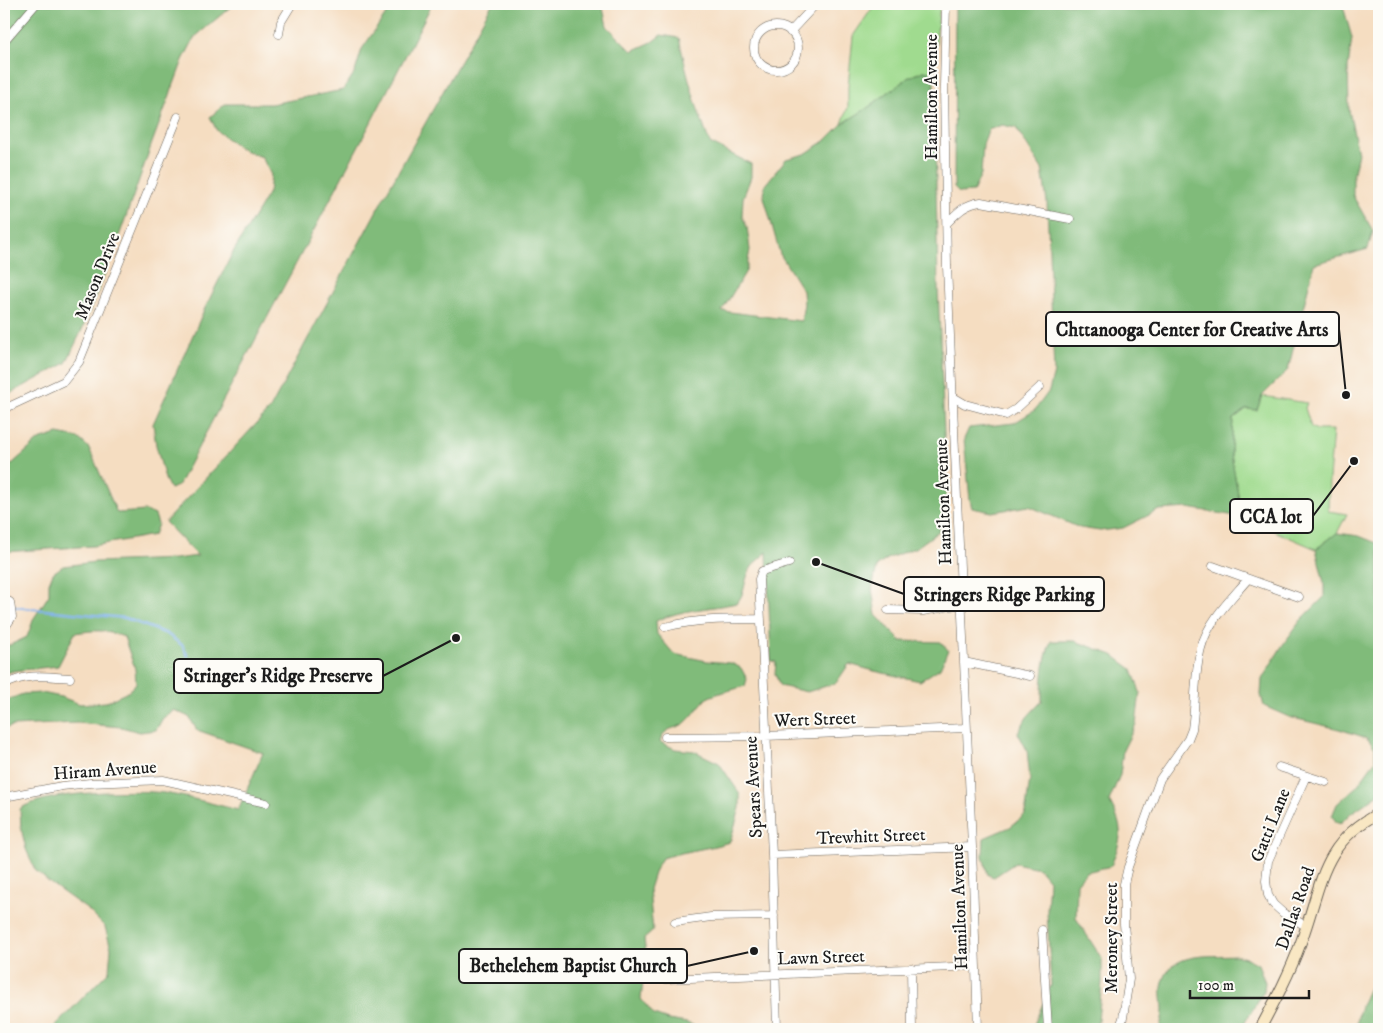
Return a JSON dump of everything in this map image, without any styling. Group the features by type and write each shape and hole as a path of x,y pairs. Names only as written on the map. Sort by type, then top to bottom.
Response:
{"street":[{"path":"4,41 36,4"},
{"path":"279,34 281,22 292,4"},
{"path":"790,32 816,4"},
{"name":"Hamilton Avenue","path":"946,4 944,86 947,266 978,1029"},
{"path":"774,26 784,28 790,32 796,38 798,46 796,55 791,63 777,69 761,64 754,50 759,34 774,26"},
{"name":"Mason Drive","path":"4,409 64,381 79,362 178,116"},
{"path":"947,223 962,208 981,202 1070,219"},
{"path":"953,397 965,404 1006,415 1016,409 1040,387"},
{"name":"Spears Avenue","path":"777,1029 772,855 759,579 762,571 789,563"},
{"path":"1213,566 1299,597"},
{"name":"Meroney Street","path":"1119,1029 1123,1018 1129,979 1124,914 1124,884 1128,867 1160,779 1188,739 1192,729 1197,672 1204,640 1221,611 1248,579"},
{"path":"4,598 10,602 12,618 4,629"},
{"path":"888,610 923,611 962,604"},
{"path":"665,626 719,619 761,619"},
{"path":"964,662 1030,676"},
{"path":"4,685 17,678 32,675 70,678"},
{"name":"Wert Street","path":"665,737 765,736 966,728"},
{"name":"Gatti Lane","path":"1279,767 1326,782"},
{"name":"Gatti Lane","path":"1306,776 1268,861 1266,881 1268,895 1273,904 1283,913 1306,926"},
{"name":"Hiram Avenue","path":"4,798 71,785 163,780 266,803"},
{"name":"Dallas Road","path":"1260,1029 1288,975 1328,862 1336,848 1354,829 1379,812"},
{"name":"Trewhitt Street","path":"772,855 972,847"},
{"path":"675,922 711,917 774,916"},
{"path":"1042,930 1048,1029"},
{"name":"Lawn Street","path":"666,979 976,966"},
{"path":"911,968 912,1029"}],"green space":[{"path":"4,4 234,4 195,37 183,60 111,259 66,363 4,397"},
{"path":"393,4 432,4 370,125 178,486 170,489 165,479 156,445 153,424 205,308 232,254 269,192 271,175 262,157 241,149 217,131 210,117 225,104 271,104 343,90 355,72 362,49"},
{"path":"492,4 602,4 607,26 632,51 652,42 661,35 679,38 692,91 710,143 751,164 751,177 743,198 742,216 747,227 750,250 746,271 722,311 801,321 804,304 803,291 780,254 764,197 765,185 786,159 805,154 825,141 842,124 866,109 909,77 924,71 933,73 938,288 947,504 939,531 917,547 889,558 877,566 872,589 876,615 901,641 941,642 948,650 940,668 920,681 849,664 836,683 807,692 780,686 775,674 776,662 771,661 767,552 750,569 743,593 737,603 686,612 656,621 657,634 674,654 707,661 731,663 741,668 747,679 745,686 707,698 686,722 665,733 660,742 675,749 694,751 719,763 740,794 740,808 730,842 662,858 655,870 649,889 653,931 644,939 646,956 641,999 654,1015 703,1029 52,1029 109,971 111,948 105,927 88,910 35,870 26,849 21,828 20,809 31,803 68,795 132,791 164,793 238,810 263,753 197,730 189,717 174,710 163,718 156,730 140,732 121,727 77,723 13,726 4,729 4,701 23,694 42,693 80,704 106,702 128,692 136,683 135,669 124,637 105,631 75,633 58,666 13,671 4,674 4,646 27,637 34,618 49,595 49,583 53,573 63,566 95,562 175,559 198,556 165,522 270,409 384,197"},
{"path":"875,4 940,4 933,73 923,71 909,77 866,109 842,124 848,107 853,36"},
{"path":"955,4 1342,4 1352,38 1348,68 1349,110 1358,153 1353,177 1353,196 1373,231 1368,249 1314,264 1288,370 1262,396 1257,410 1246,409 1233,419 1231,454 1242,517 1188,508 1159,510 1123,528 1100,531 1080,528 1029,506 992,512 972,508 964,439 969,428 1014,423 1035,410 1049,391 1054,372 1047,202 1042,169 1016,128 1002,125 988,130 983,145 981,174 973,192 959,193 954,188"},
{"path":"1262,396 1307,403 1305,408 1311,427 1317,430 1333,430 1328,511 1347,514 1337,533 1316,549 1242,517 1231,454 1233,419 1246,409 1257,410"},
{"path":"58,434 78,438 89,448 117,513 146,511 155,515 158,524 154,535 93,546 4,552 4,471 39,440"},
{"path":"1337,533 1359,536 1379,544 1379,794 1351,813 1342,822 1337,823 1332,816 1337,804 1357,786 1375,761 1375,748 1367,738 1289,717 1264,706 1261,695 1262,679 1282,646 1301,620 1324,597 1324,583 1316,549"},
{"path":"1051,641 1075,641 1113,655 1132,669 1140,692 1136,724 1123,750 1120,775 1109,801 1120,827 1118,848 1111,866 1086,872 1077,883 1076,918 1102,959 1102,983 1097,1029 1032,1029 1051,985 1047,911 1049,880 1039,868 1015,863 994,877 988,875 983,856 984,838 1010,827 1025,815 1030,779 1027,750 1018,733 1027,717 1042,701 1046,656"},
{"path":"1235,955 1258,964 1265,982 1264,991 1241,1029 1159,1029 1163,1013 1162,987 1166,975 1172,967 1180,961 1190,958"},
{"path":"1379,967 1379,1029 1357,1029 1361,1005"}],"waterway":[{"path":"4,606 125,618 167,634 182,645 188,656"}],"place":[{"name":"Chttanooga Center for Creative Arts","path":"1346,395"},
{"name":"CCA lot","path":"1354,461"},
{"name":"Stringers Ridge Parking","path":"816,562"},
{"name":"Stringer's Ridge Preserve","path":"456,638"},
{"name":"Bethelehem Baptist Church","path":"754,951"}]}
